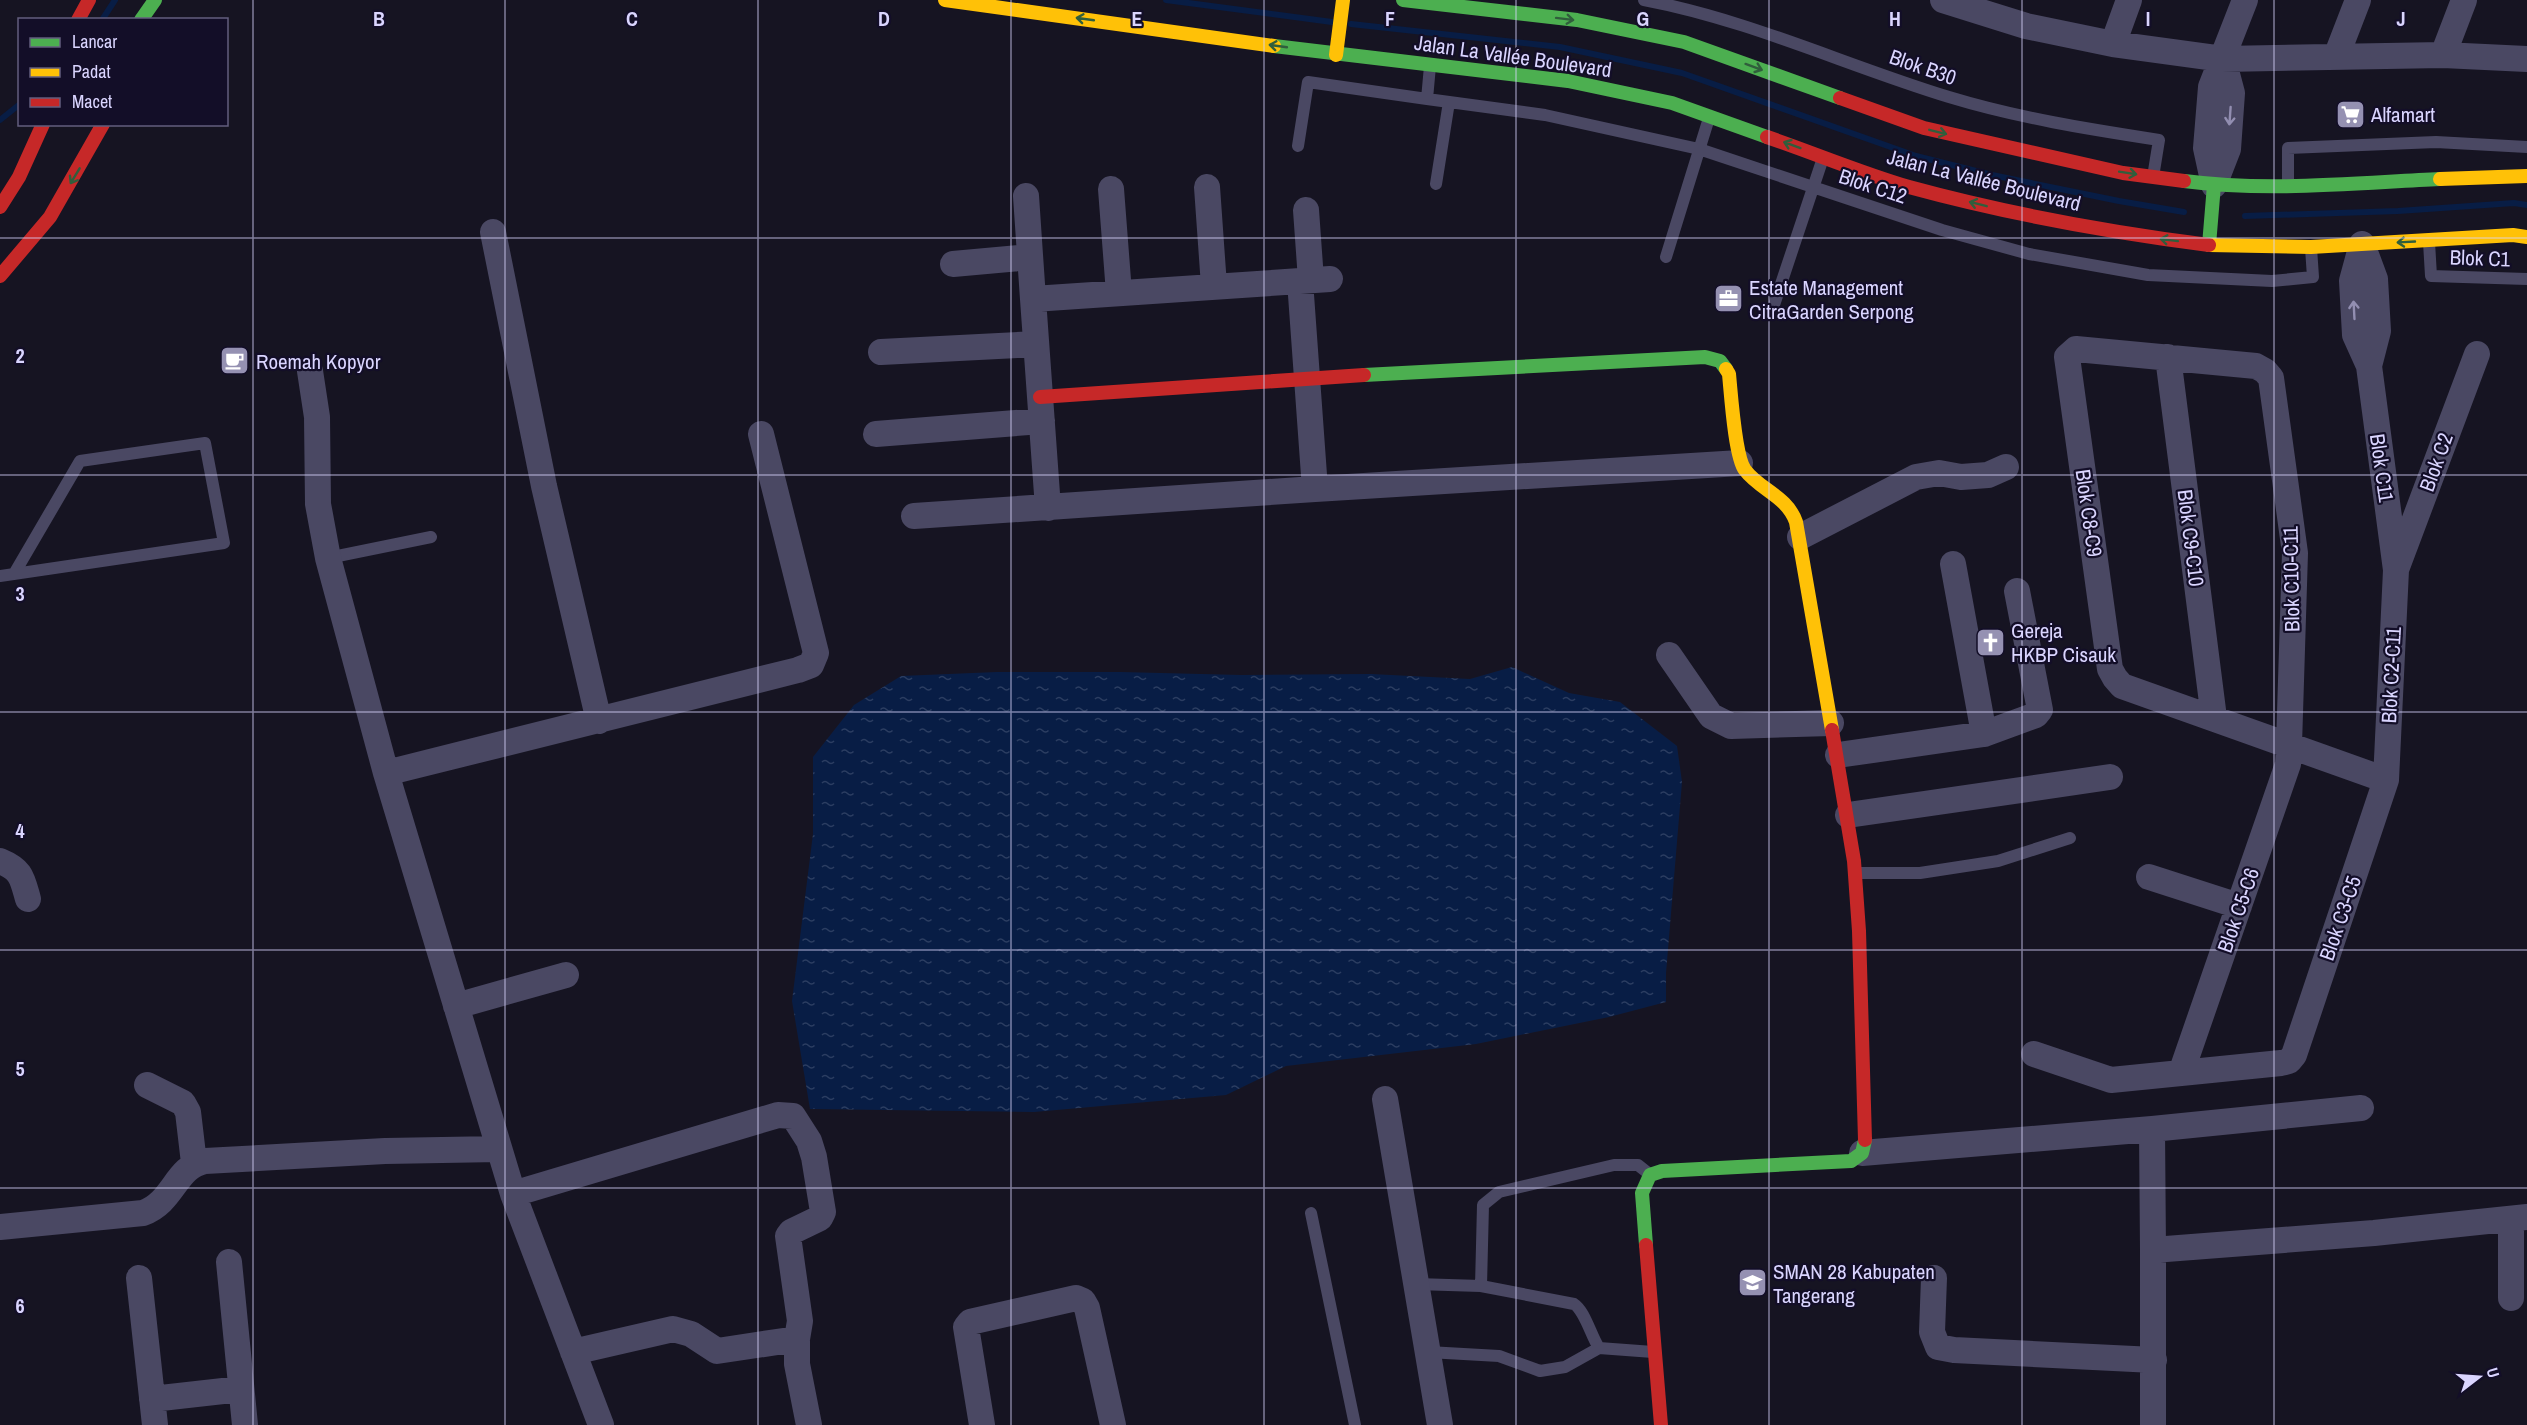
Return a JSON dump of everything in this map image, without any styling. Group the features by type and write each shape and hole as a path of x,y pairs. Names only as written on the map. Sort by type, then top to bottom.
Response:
{"street":[{"path":"79,18 89,0"},
{"path":"142,18 154,0"},
{"name":"Jalan La Vallée Boulevard","path":"945,0 1336,55 1568,81 1672,103 1907,186 1985,206 2114,232 2209,245 2311,247 2513,235 2527,237"},
{"path":"1336,55 1343,0"},
{"name":"Jalan La Vallée Boulevard","path":"1403,0 1526,7 1684,42 1924,128 2044,156 2153,177 2214,185 2288,186 2527,176"},
{"path":"1943,0 2026,26 2113,45 2223,59 2443,55 2527,59"},
{"path":"2113,45 2128,0"},
{"path":"2209,245 2214,185 2228,149 2232,93 2223,59 2245,0"},
{"path":"2336,57 2358,0"},
{"path":"2443,55 2464,0"},
{"path":"0,207 19,177 42,126"},
{"path":"0,276 50,217 102,126"},
{"path":"1207,187 1214,286"},
{"path":"1111,189 1119,293"},
{"path":"1026,196 1048,508"},
{"path":"1306,210 1314,280 1306,378 1315,489"},
{"path":"494,232 544,486 599,721"},
{"name":"Blok C11","path":"2362,244 2375,279 2378,331 2369,366 2396,570"},
{"path":"953,264 1030,257"},
{"path":"1033,299 1314,280"},
{"path":"880,352 1036,345"},
{"name":"Blok C8-C9","path":"2168,357 2076,349 2067,357 2110,669 2122,686 2214,718"},
{"name":"Blok C2","path":"2396,570 2476,354"},
{"path":"876,434 1041,409 1306,378 1705,357 1720,361 1729,374 1740,463 1746,474 1781,500 1791,511 1800,537 1848,815 1855,873 1859,931 1865,1140 1862,1153"},
{"name":"Blok C10-C11","path":"2168,357 2256,366 2271,378 2295,553 2289,745"},
{"name":"Blok C9-C10","path":"2168,357 2214,718"},
{"path":"310,371 317,417 318,504 328,558 386,772 513,1194 601,1425"},
{"path":"386,772 599,721 811,665 816,653 761,434"},
{"path":"914,516 1740,463"},
{"path":"1800,537 1916,477 1939,473 1961,477 1988,475 2006,467"},
{"path":"1953,564 1984,734"},
{"name":"Blok C2-C11","path":"2386,780 2396,570"},
{"path":"1838,755 1984,734 2031,718 2040,710 2017,591"},
{"path":"1669,655 1711,716 1721,723 1731,726 1831,723"},
{"path":"2214,718 2386,780"},
{"name":"Blok C5-C6","path":"2181,1073 2288,764 2289,745"},
{"path":"1848,815 2110,777"},
{"name":"Blok C3-C5","path":"2181,1073 2281,1063 2289,1061 2294,1055 2386,780"},
{"path":"0,861 14,867 21,876 28,900"},
{"path":"2149,877 2239,906"},
{"path":"456,1006 566,975"},
{"path":"2034,1054 2111,1080 2181,1073"},
{"path":"147,1085 183,1103 188,1112 194,1163"},
{"path":"1385,1100 1440,1425"},
{"path":"1661,1425 1653,1353 1642,1193 1650,1175 1662,1171 1851,1161 1862,1153 2152,1129 2361,1108"},
{"path":"513,1194 778,1115 793,1116 808,1141 814,1157 823,1212 820,1218 791,1232 788,1236 800,1320 797,1364 809,1425"},
{"path":"2152,1129 2153,1425"},
{"path":"0,1227 143,1213 163,1202 185,1170 194,1163 385,1151 499,1149"},
{"path":"2153,1250 2374,1233 2519,1218 2511,1298"},
{"path":"229,1262 245,1425"},
{"path":"139,1278 155,1425"},
{"path":"1934,1278 1932,1332 1938,1347 1953,1350 2154,1360"},
{"path":"982,1425 966,1327 970,1322 1076,1298 1083,1301 1087,1308 1113,1425"},
{"path":"573,1352 673,1329 691,1334 717,1351 797,1339"},
{"path":"152,1399 241,1389"}],"lane":[{"name":"Blok B30","path":"1644,0 1745,25 1948,97 2045,122 2159,140 2153,177"},
{"path":"1427,99 1431,65"},
{"name":"Blok C12","path":"1298,146 1308,82 1545,115 1699,149 1942,230 2029,254 2148,275 2272,281 2313,277 2311,247"},
{"path":"1436,184 1449,102"},
{"path":"1666,257 1710,116"},
{"path":"2288,186 2288,148 2436,142 2527,147"},
{"path":"1771,314 1824,157"},
{"name":"Blok C1","path":"2428,240 2431,276 2527,279"},
{"path":"0,576 14,574 224,543 205,443 80,461 14,574"},
{"path":"328,558 431,537"},
{"path":"1855,873 1920,873 1998,861 2070,838"},
{"path":"1481,1286 1483,1205 1490,1197 1499,1192 1614,1165 1638,1165 1650,1175"},
{"path":"1311,1213 1355,1425"},
{"path":"1416,1284 1481,1286 1574,1304 1579,1307 1591,1336 1599,1348"},
{"path":"1428,1352 1499,1356 1540,1371 1565,1367 1599,1348 1653,1353"}],"water":[{"path":"1512,667 1569,693 1620,702 1677,746 1682,782 1666,973 1666,1002 1609,1017 1476,1044 1286,1066 1226,1095 1034,1112 810,1109 792,1001 813,834 813,757 854,705 901,676 997,672 1120,672 1241,675 1371,674 1470,679"}],"waterway":[{"path":"103,18 115,0"},
{"path":"1166,0 1332,22"},
{"path":"1351,24 1560,47 1682,73 1916,156 1992,175 2184,212"},
{"path":"0,120 18,106"},
{"path":"2245,216 2398,211 2514,203 2527,205"}],"traffic: fast":[{"path":"142,18 155,0"},
{"path":"1403,0 1577,20 1684,42 1840,98"},
{"path":"1274,46 1568,81 1672,103 1767,137"},
{"path":"2184,181 2280,186 2440,179"},
{"path":"2209,245 2214,185"},
{"path":"1364,375 1705,357 1720,361 1726,369"},
{"path":"1646,1245 1642,1193 1650,1175 1662,1171 1851,1161 1862,1153 1865,1140"}],"traffic: slow":[{"path":"945,0 1274,46"},
{"path":"1336,55 1343,0"},
{"path":"2440,179 2527,176"},
{"path":"2209,245 2311,247 2513,235 2527,237"},
{"path":"1726,369 1729,374 1739,452 1745,470 1780,499 1792,513 1796,522 1832,730"}],"traffic: jam":[{"path":"79,18 89,0"},
{"path":"1840,98 1924,128 2123,173 2184,181"},
{"path":"0,207 19,177 42,126"},
{"path":"0,276 50,217 102,126"},
{"path":"1767,137 1855,169 1946,197 2058,221 2209,245"},
{"path":"1040,397 1364,375"},
{"path":"1832,730 1854,861 1859,931 1865,1140"},
{"path":"1646,1245 1661,1425"}],"place":[{"name":"Alfamart","path":"2350,114"},
{"name":"Estate Management CitraGarden Serpong","path":"1728,299"},
{"name":"Roemah Kopyor","path":"235,361"},
{"name":"Gereja HKBP Cisauk","path":"1990,642"},
{"name":"SMAN 28 Kabupaten Tangerang","path":"1752,1283"}]}
